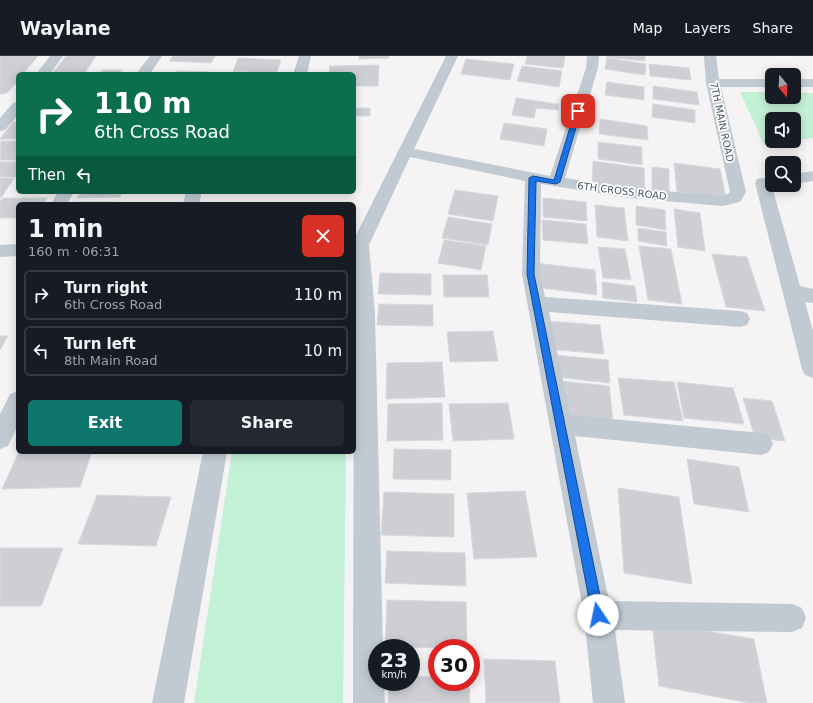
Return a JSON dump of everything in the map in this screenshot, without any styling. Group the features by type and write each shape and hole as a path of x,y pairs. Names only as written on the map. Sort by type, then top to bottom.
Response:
{"street":[{"path":"45,72 57,56"},
{"path":"144,72 156,56"},
{"path":"301,72 305,56"},
{"path":"369,703 366,314 357,245 406,152 452,56"},
{"path":"556,182 592,68 593,56"},
{"name":"7TH MAIN ROAD","path":"710,56 712,83 736,187"},
{"path":"712,83 765,83"},
{"path":"801,83 813,83"},
{"path":"0,104 16,105"},
{"path":"0,127 16,107"},
{"name":"6TH CROSS ROAD","path":"406,152 533,178 630,193 722,201 734,198 738,192 736,187"},
{"path":"801,178 813,176"},
{"path":"533,178 530,274 598,615 609,703"},
{"path":"736,187 765,183"},
{"path":"770,192 792,292 813,369"},
{"path":"0,251 16,250"},
{"path":"792,292 813,296"},
{"path":"537,304 740,320"},
{"path":"0,438 16,405"},
{"path":"561,424 761,444"},
{"path":"168,703 215,454"},
{"path":"598,615 792,618"}],"green space":[{"path":"740,92 765,92 765,104 801,104 801,93 813,93 813,138 801,140 801,112 765,112 764,145"},
{"path":"232,454 346,454 343,703 194,703"}],"building":[{"path":"0,56 38,56 25,72 16,72 16,83 7,93 0,94"},
{"path":"66,56 96,56 85,72 54,72"},
{"path":"173,56 215,56 211,63 169,61"},
{"path":"359,56 389,56 389,58 359,59"},
{"path":"527,56 565,56 563,68 525,64"},
{"path":"645,56 645,61 606,57"},
{"path":"238,58 281,60 277,72 233,72"},
{"path":"607,58 646,64 645,75 605,69"},
{"path":"466,59 514,64 510,80 461,74"},
{"path":"649,64 689,68 691,80 650,76"},
{"path":"379,65 378,86 356,86 356,72 329,72 330,66"},
{"path":"522,66 562,71 559,87 517,81"},
{"path":"102,70 122,70 120,72 101,72"},
{"path":"177,71 209,72 176,72"},
{"path":"607,82 644,87 644,100 605,95"},
{"path":"653,86 697,92 699,105 653,99"},
{"path":"516,98 558,104 558,110 536,108 534,118 512,115"},
{"path":"653,104 695,110 695,123 652,117"},
{"path":"356,108 370,108 370,116 356,116"},
{"path":"600,119 647,126 648,140 599,134"},
{"path":"13,122 16,122 16,139 0,139"},
{"path":"504,123 547,129 544,146 500,139"},
{"path":"1,141 16,141 16,160 0,160"},
{"path":"598,142 642,147 642,165 598,159"},
{"path":"593,161 644,168 645,193 592,186"},
{"path":"0,162 16,162 16,177 0,177"},
{"path":"674,163 720,169 726,198 677,192"},
{"path":"652,167 669,169 669,193 652,190"},
{"path":"0,178 14,178 1,198 0,198"},
{"path":"455,190 498,196 493,221 448,214"},
{"path":"80,194 121,194 120,197 77,198"},
{"path":"3,198 47,198 44,202 16,202 16,218 0,218 0,202"},
{"path":"543,198 586,202 587,221 543,217"},
{"path":"595,205 624,208 628,241 597,237"},
{"path":"636,206 665,210 666,230 636,225"},
{"path":"674,209 700,213 705,251 678,247"},
{"path":"448,217 492,224 488,245 442,238"},
{"path":"542,220 586,224 588,244 543,240"},
{"path":"638,228 666,232 667,246 638,241"},
{"path":"444,240 486,246 481,270 438,263"},
{"path":"639,246 671,249 682,304 648,300"},
{"path":"598,247 625,249 631,280 603,278"},
{"path":"712,254 747,257 765,311 726,307"},
{"path":"535,263 595,270 597,295 534,287"},
{"path":"380,273 431,274 431,295 378,294"},
{"path":"443,275 487,275 489,297 444,297"},
{"path":"602,282 635,286 637,302 603,298"},
{"path":"379,304 433,305 433,326 377,325"},
{"path":"546,321 600,325 604,354 548,349"},
{"path":"493,331 498,361 450,362 447,332"},
{"path":"0,336 8,336 0,350"},
{"path":"554,355 608,360 610,383 555,377"},
{"path":"442,362 445,397 386,399 387,363"},
{"path":"618,378 674,382 683,421 624,415"},
{"path":"560,381 609,386 613,420 562,415"},
{"path":"677,382 733,388 744,424 684,418"},
{"path":"743,398 772,401 785,441 755,438"},
{"path":"442,403 443,440 387,441 388,404"},
{"path":"508,403 514,439 453,441 449,404"},
{"path":"394,449 451,450 451,480 393,479"},
{"path":"18,454 91,454 80,487 2,489"},
{"path":"687,459 739,467 749,512 694,504"},
{"path":"618,488 679,497 692,584 624,573"},
{"path":"525,491 537,557 474,559 467,493"},
{"path":"384,492 454,494 454,537 381,535"},
{"path":"97,495 171,497 156,546 78,544"},
{"path":"0,548 63,548 41,606 0,606"},
{"path":"387,551 465,553 466,586 385,583"},
{"path":"387,600 466,602 467,639 428,639 428,648 420,647 420,639 385,639"},
{"path":"652,622 754,639 767,703 749,703 659,686"},
{"path":"484,659 555,661 560,703 486,703"},
{"path":"420,676 428,677 428,691 469,691 470,703 388,703 389,691 420,691"}],"route":[{"path":"578,111 556,182 533,178 530,274 598,615"}]}
